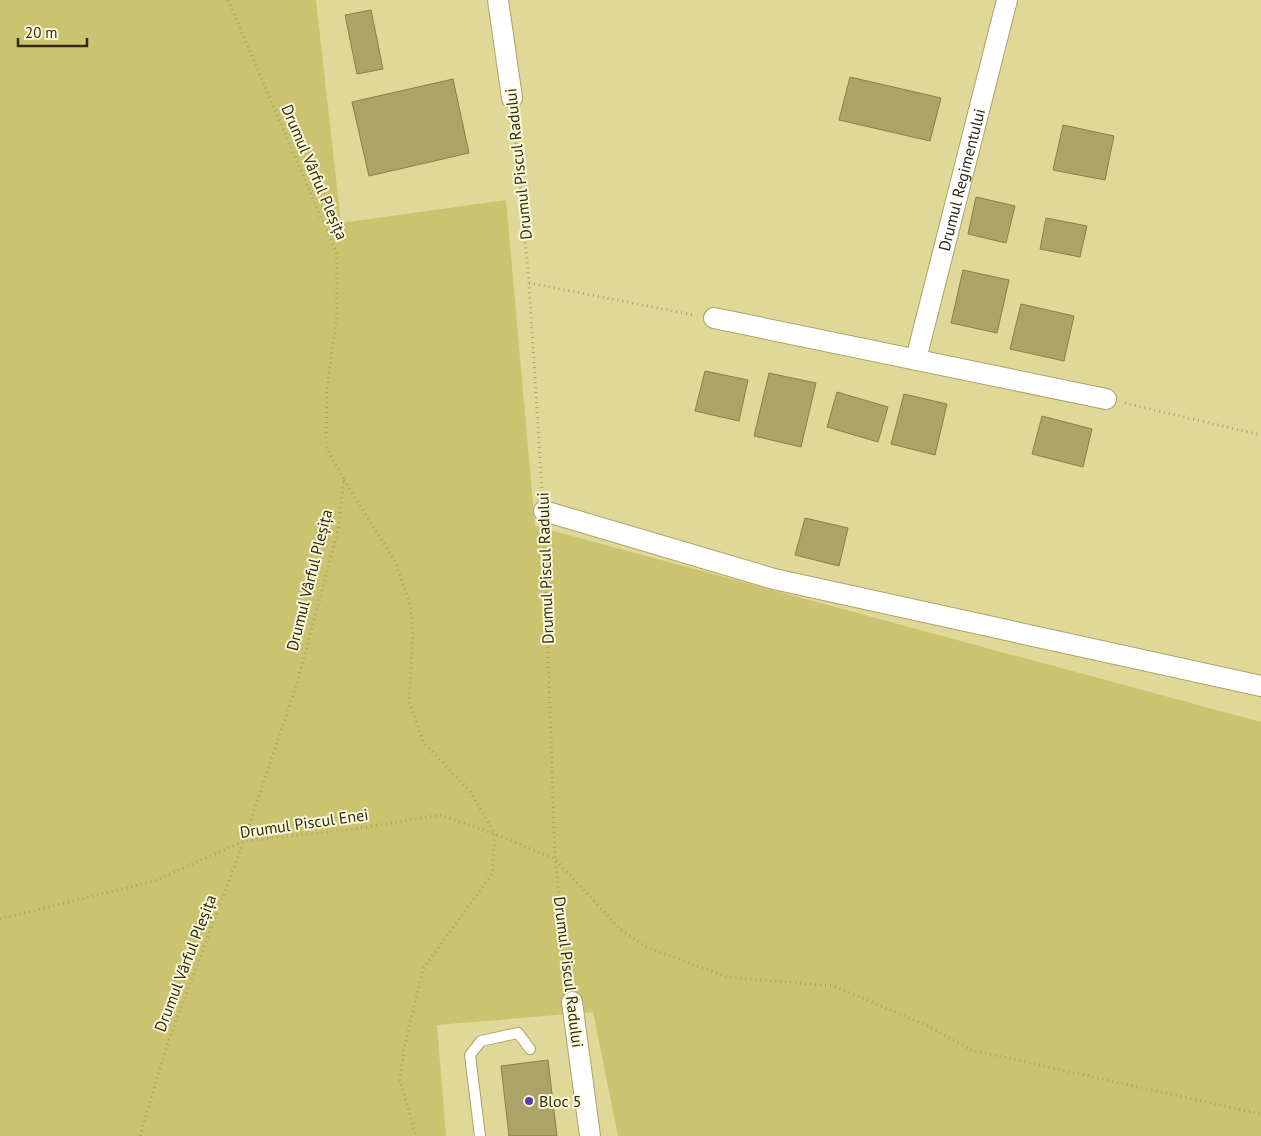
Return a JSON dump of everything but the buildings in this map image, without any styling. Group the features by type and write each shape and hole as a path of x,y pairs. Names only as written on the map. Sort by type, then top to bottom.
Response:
{"street":[{"name":"Drumul Piscul Radului","path":"498,0 512,98"},
{"name":"Drumul Regimentului","path":"916,359 1007,0"},
{"path":"714,318 1106,399"},
{"path":"544,511 774,579 1261,686"},
{"name":"Drumul Piscul Radului","path":"572,1002 590,1136"}],"lane":[{"path":"480,1136 470,1055 481,1041 518,1034 530,1049"}],"path":[{"name":"Drumul Vârful Pleșița","path":"140,1136 168,1042 244,841 298,680 338,530 344,479 326,447 327,389 337,314 337,255 228,0"},
{"name":"Drumul Piscul Radului","path":"512,98 530,283 544,511 555,859 572,1002"},
{"path":"530,283 714,318"},
{"path":"1106,399 1261,435"},
{"path":"344,479 396,561 410,604 412,632 409,702 424,743 470,791 495,834 492,874 423,969 404,1050 400,1080 416,1136"},
{"name":"Drumul Piscul Enei","path":"0,918 154,881 244,841 354,829 440,815 495,834 555,859"},
{"path":"555,859 621,930 646,947 727,977 834,986 928,1026 971,1050 1261,1114"}],"shaded area":[{"path":"0,0 316,0 341,223 506,200 535,526 1261,722 1261,1136 618,1136 593,1012 437,1025 446,1136 0,1136"}],"place":[{"name":"Bloc 5","path":"529,1101"}]}
